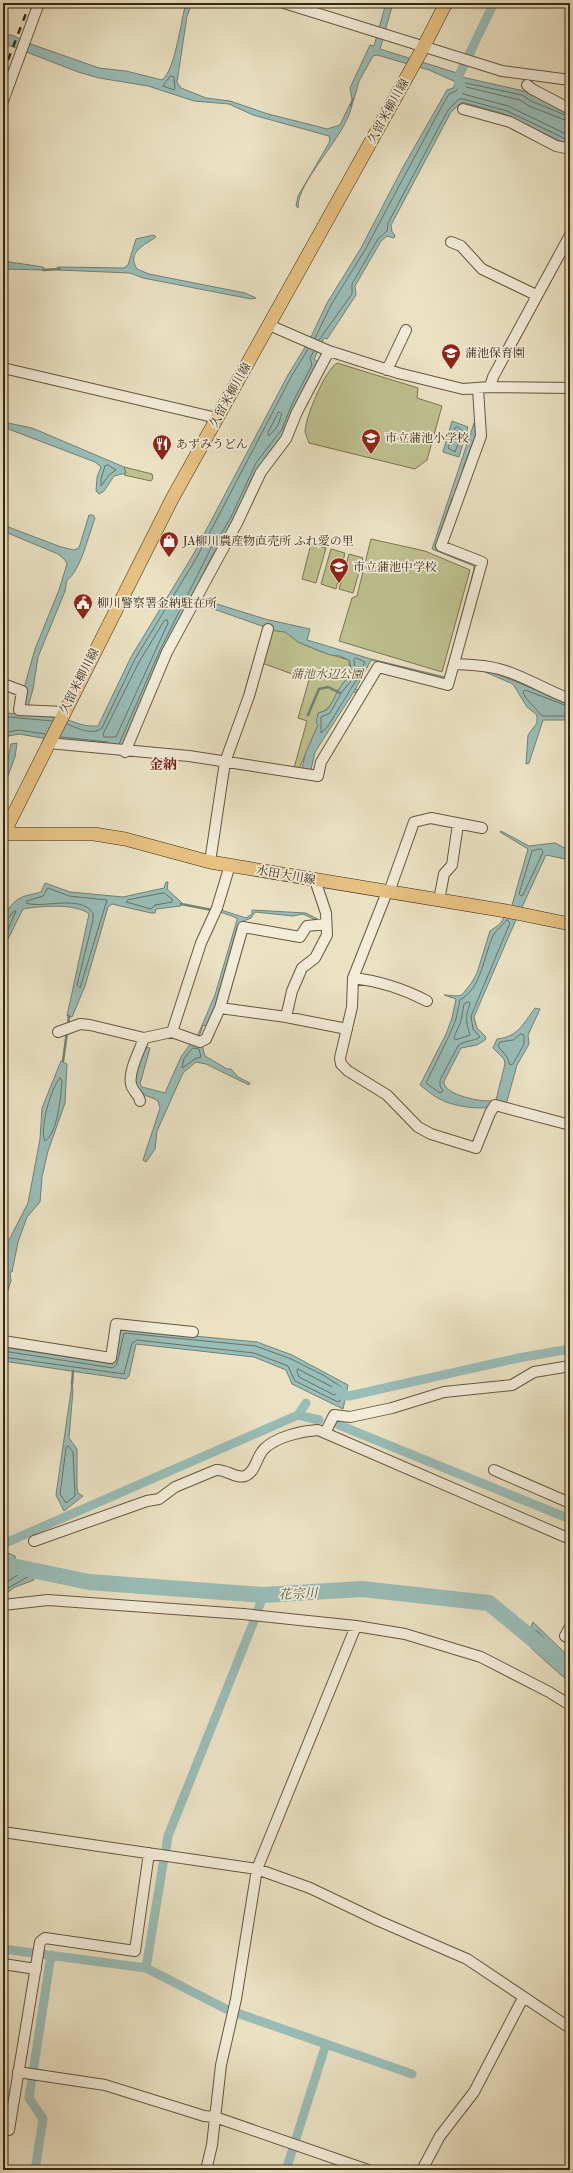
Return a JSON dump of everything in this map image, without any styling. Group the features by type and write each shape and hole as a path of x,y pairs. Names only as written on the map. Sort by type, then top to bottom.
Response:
{"main road":[{"name":"久留米柳川線","path":"3,834 62,714 168,506 423,48 446,3"},
{"name":"水田大川線","path":"3,834 94,834 125,839 210,862 506,910 570,924"}],"street":[{"path":"3,101 38,3"},
{"path":"284,3 423,48 502,71 570,80"},
{"path":"528,84 532,89 570,109"},
{"path":"463,109 510,122 556,146 570,149"},
{"path":"490,387 493,377 536,295 570,235"},
{"path":"451,242 461,246 482,269 536,295"},
{"path":"269,325 306,342 387,370 463,389 490,387 570,388"},
{"path":"387,370 406,330"},
{"path":"125,752 167,652 237,523 261,472 286,439 326,349"},
{"path":"3,368 217,418"},
{"path":"48,742 125,752 189,756 318,776 321,762 378,667 448,685 482,562 441,546 481,436 478,389"},
{"path":"210,862 225,762 249,696 268,629"},
{"path":"455,664 498,668 548,691 570,698"},
{"path":"3,684 22,691 19,710 62,714"},
{"path":"482,828 431,818 414,822 388,892 353,978 352,1007 340,1058 341,1064 348,1071 386,1095 418,1127 431,1134 476,1148 490,1113 495,1105 570,1125"},
{"path":"439,900 444,874 452,865 458,824"},
{"path":"172,1032 201,943 217,908 230,865"},
{"path":"286,1017 292,991 302,968 315,958 327,936 326,913 315,880"},
{"path":"58,1032 80,1024 90,1024 144,1038 172,1032 200,1042 206,1039 220,1008 243,927 300,937 307,926 326,924"},
{"path":"353,978 377,981 403,988 427,1001"},
{"path":"220,1008 286,1017 347,1029"},
{"path":"140,1101 140,1096 131,1086 131,1077 144,1038"},
{"path":"3,1342 111,1358 116,1324 193,1332"},
{"path":"325,1433 334,1415 350,1417 392,1408 444,1392 512,1385 534,1372 570,1366"},
{"path":"34,1541 147,1501 159,1500 175,1487 216,1470 223,1469 238,1477 244,1476 252,1471 264,1449 275,1442 307,1430 318,1430 570,1539"},
{"path":"494,1470 570,1503"},
{"path":"3,1605 48,1600 243,1614 356,1626 405,1634 481,1657 549,1692 570,1705"},
{"path":"206,2170 212,2145 221,2064 234,2005 257,1869 356,1626"},
{"path":"570,1627 565,1636 570,1639"},
{"path":"3,1832 257,1869 310,1888 379,1921 467,1959 523,1998 570,2028"},
{"path":"3,2129 9,2130 40,1942 45,1938 135,1951 149,1853"},
{"path":"3,1964 36,1969"},
{"path":"422,2170 440,2136 474,2092 523,1998"},
{"path":"18,2072 105,2085 204,2116 214,2117 368,2170"}],"green space":[{"path":"337,363 418,388 417,398 442,406 427,460 415,469 309,443 305,431 309,415 327,374"},
{"path":"124,467 152,474 153,478 151,481 124,475 126,473"},
{"path":"371,539 425,551 470,570 442,672 339,641 352,598 357,596"},
{"path":"311,544 326,548 316,583 302,579"},
{"path":"331,549 345,553 336,589 321,584"},
{"path":"349,554 363,558 353,593 339,589"},
{"name":"蒲池水辺公園","path":"270,628 286,632 298,642 322,652 349,660 350,674 340,688 342,690 349,685 359,691 357,694 350,689 343,693 338,689 332,703 327,709 320,713 318,725 299,769 294,768 307,721 298,718 309,680 259,662"}],"water":[{"path":"186,3 192,3 187,16 177,82 181,88 206,98 230,101 268,114 327,129 340,125 350,104 352,105 341,131 305,185 300,197 298,208 296,206 298,196 329,143 329,136 253,115 229,104 194,101 148,86 99,78 78,72 3,43 3,35 12,35 28,43 99,68 126,71 162,80 167,75 171,67"},
{"path":"386,3 393,3 380,49 457,73 468,49 475,52 462,77 524,91 570,114 570,146 505,114 462,102 451,112 391,225 392,232 395,235 394,238 387,236 381,241 355,286 356,295 327,339 324,338 314,359 318,362 286,430 260,466 219,547 216,548 163,652 122,747 71,743 19,734 3,737 3,715 7,713 53,717 87,726 98,726 131,657 193,555 288,375 310,339 327,303 361,248 402,169 447,90 453,88 456,82 429,70 377,55 373,56 359,81 354,99 352,99 350,88 370,45 374,46"},
{"path":"154,235 156,237 142,246 135,254 134,263 137,269 149,274 245,293 256,298 251,299 143,278 130,273 58,270 57,267 124,268 128,265 136,239"},
{"path":"3,261 43,267 46,270 3,269"},
{"path":"452,421 468,427 459,457 443,452"},
{"path":"3,422 32,428 124,467 126,473 114,476 104,491 99,494 96,491 97,477 101,467 95,462 3,427"},
{"path":"474,423 477,432 463,468 464,472 456,497 452,498 435,548 477,565 448,677 443,679 371,660 355,690 315,752 311,770 302,768 306,752 318,725 316,723 318,713 327,710 340,687 348,677 351,669 349,660 340,656 330,655 298,642 285,632 276,631 208,607 202,603 204,600 265,619 310,629 307,640 371,659 445,677 474,566 432,549"},
{"path":"89,515 93,515 95,518 80,561 72,576 67,580 65,591 38,657 33,689 28,707 19,706 35,649 59,590 67,564 58,554 3,531 3,525 61,547 74,550 79,548"},
{"path":"485,672 496,674 570,703 570,720 543,720 529,763 526,764 528,735 537,723 537,715 527,707 513,684"},
{"path":"17,743 15,757 3,789 11,744"},
{"path":"501,831 529,846 555,843 570,851 570,860 546,855 474,1017 477,1028 486,1037 485,1040 477,1045 461,1048 444,1081 445,1086 457,1094 483,1101 496,1100 505,1064 504,1059 493,1048 497,1039 510,1036 515,1033 535,1008 540,1009 528,1035 529,1044 517,1065 507,1101 494,1107 477,1108 443,1101 420,1085 446,1034 452,1018 456,999 444,995 462,995 472,982 477,973 490,931 500,924 512,905 528,849 500,832"},
{"path":"166,882 168,882 167,889 182,903 181,906 156,909 155,913 112,904 108,907 85,986 72,1017 67,1016 89,914 76,908 58,906 23,909 3,949 4,921 9,908 20,898 41,892 45,883 70,892 123,897 164,888"},
{"path":"221,910 246,918 252,914 252,910 306,913 321,921 320,922 303,914 293,916 255,912 251,918 241,922 217,1004 206,1026 203,1025 199,1037 197,1037 215,995 237,920 237,918 220,912"},
{"path":"191,1043 202,1045 205,1056 227,1069 231,1069 238,1077 250,1083 249,1085 206,1064 196,1062 183,1073 157,1131 155,1149 146,1162 143,1160 160,1108 158,1101 144,1094 135,1083 139,1059 144,1047 150,1048 140,1084 142,1087 165,1093 181,1057"},
{"path":"61,1061 67,1064 65,1103 48,1151 42,1177 40,1202 27,1217 18,1242 12,1272 10,1272 11,1281 3,1304 3,1276 6,1272 4,1271 3,1245 9,1240 28,1203 40,1139 42,1108"},
{"path":"121,1329 257,1342 292,1355 348,1385 343,1409 292,1384 286,1370 254,1357 136,1344 129,1376 126,1379 3,1361 3,1347 113,1364"},
{"path":"72,1384 73,1390 69,1438 77,1449 77,1487 78,1493 83,1496 64,1511 56,1495"},
{"path":"3,1551 15,1556 16,1563 33,1566 34,1580 15,1587 3,1596"},
{"path":"533,1622 570,1658 570,1683 532,1649 526,1639"}],"waterway":[{"path":"462,88 458,77 494,3"},
{"path":"351,105 353,99"},
{"path":"43,270 60,269"},
{"path":"308,715 319,689 328,687 340,693"},
{"path":"181,904 212,910"},
{"path":"68,1025 69,1016"},
{"path":"63,1061 67,1032"},
{"path":"343,1396 349,1396 518,1358 570,1349"},
{"path":"72,1384 73,1371"},
{"path":"336,1389 349,1396"},
{"path":"3,1544 298,1415 306,1403"},
{"path":"298,1415 319,1420"},
{"path":"339,1425 570,1519"},
{"name":"花宗川","path":"3,1564 89,1582 263,1595 362,1589 489,1603 570,1670"},
{"path":"258,1610 263,1595"},
{"path":"166,1849 168,1836 254,1621"},
{"path":"40,1954 146,1968 164,1858"},
{"path":"3,1949 33,1953"},
{"path":"35,2170 43,2119 29,2098 51,1955"},
{"path":"146,1968 226,2009"},
{"path":"237,2013 412,2074"},
{"path":"286,2170 326,2044"}],"railway":[{"path":"3,73 30,3"}],"place":[{"name":"蒲池保育園","path":"451,370"},
{"name":"市立蒲池小学校","path":"371,455"},
{"name":"あずみうどん","path":"162,461"},
{"name":"JA柳川農産物直売所 ふれ愛の里","path":"169,558"},
{"name":"市立蒲池中学校","path":"339,584"},
{"name":"柳川警察署金納駐在所","path":"83,620"}],"district":[{"name":"金納","path":"163,764"}]}
